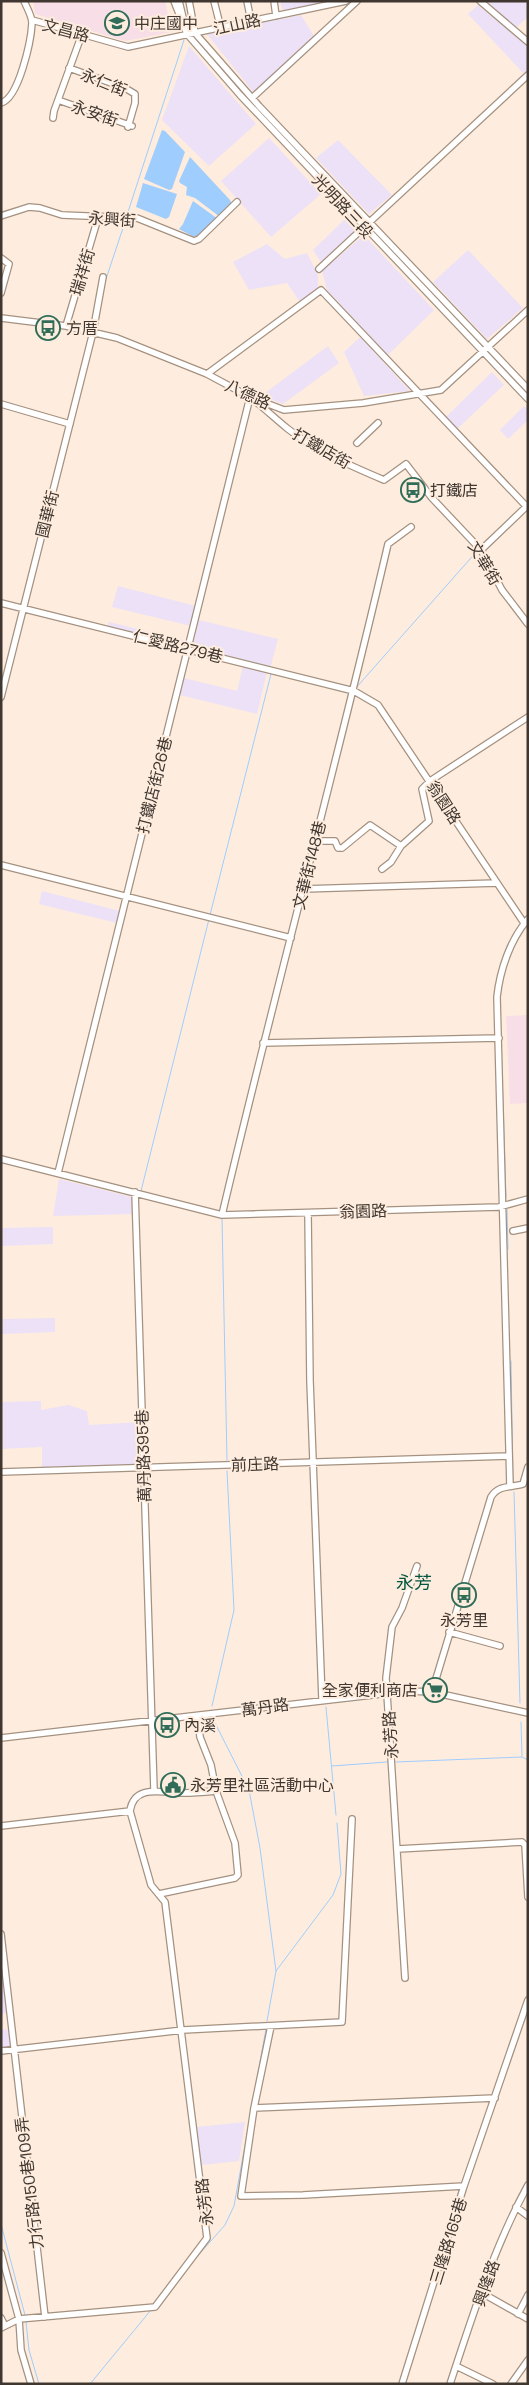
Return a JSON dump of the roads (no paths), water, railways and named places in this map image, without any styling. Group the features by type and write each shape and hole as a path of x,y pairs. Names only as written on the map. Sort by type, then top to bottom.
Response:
{"street":[{"path":"1,103 13,96 17,86 32,20 24,1"},
{"name":"光明路三段","path":"174,1 187,34 240,95 363,227 486,350 528,389"},
{"path":"214,1 219,21"},
{"path":"247,1 251,21"},
{"path":"274,1 276,16"},
{"name":"江山路","path":"187,34 346,1"},
{"path":"252,98 357,1"},
{"path":"480,1 528,42"},
{"path":"184,3 187,34"},
{"path":"184,3 195,33"},
{"name":"文昌路","path":"32,20 128,47 187,34"},
{"name":"光明路三段","path":"195,33 252,98 369,221 528,399"},
{"path":"53,118 82,34"},
{"name":"永仁街","path":"69,68 135,94 136,103 129,126"},
{"path":"319,269 344,248 369,221 447,152 528,75"},
{"name":"永安街","path":"58,100 129,126"},
{"name":"永興街","path":"1,216 29,207 40,208 62,216 137,218 194,241 199,240 237,202"},
{"name":"瑞祥街","path":"66,326 98,218"},
{"path":"1,258 9,264 1,293"},
{"name":"國華街","path":"1,697 93,332 103,277"},
{"path":"207,374 321,290 418,394 526,505 480,549"},
{"name":"八德路","path":"1,318 66,326 145,348 207,374 250,397 284,410 363,403 441,390 528,310"},
{"name":"打鐵店街","path":"250,397 288,429 321,451 362,471 384,480 399,467"},
{"name":"打鐵店街26巷","path":"58,1173 250,397"},
{"path":"1,404 70,424"},
{"path":"357,443 378,423"},
{"name":"文華街","path":"399,467 406,464 432,498 480,549 502,590 528,624"},
{"name":"文華街148巷","path":"220,1214 354,689 388,544 411,527"},
{"name":"仁愛路279巷","path":"1,603 354,689"},
{"name":"翁園路","path":"354,689 378,705 497,883 526,921 506,958 499,978 497,997 510,1486"},
{"path":"382,870 392,862 401,846 429,821 422,789 430,781 528,717"},
{"path":"315,841 331,840 335,842 338,848 342,848 370,825 401,846"},
{"path":"1,865 291,938"},
{"path":"302,889 497,883"},
{"path":"263,1044 499,1038"},
{"name":"翁園路","path":"1,1159 220,1214 308,1213 503,1205 528,1199"},
{"name":"萬丹路395巷","path":"135,1192 150,1721 154,1790"},
{"path":"308,1213 313,1462 322,1699"},
{"path":"512,1231 528,1228"},
{"name":"前庄路","path":"1,1472 509,1456"},
{"path":"432,1692 491,1497 498,1490 523,1484 528,1467"},
{"name":"永芳路","path":"405,1978 398,1849 386,1693 387,1664 392,1627 402,1608 417,1566"},
{"path":"449,1632 500,1646"},
{"name":"萬丹路","path":"1,1738 198,1716 322,1699 407,1691 432,1692 528,1713"},
{"path":"159,1894 235,1878 238,1874 235,1843 216,1791 211,1765 200,1737 198,1716"},
{"path":"1,1826 130,1811 138,1796 154,1790 181,1794 216,1791"},
{"name":"永芳路","path":"19,2318 45,2318 155,2307 207,2238 183,2030 165,1902 151,1885 130,1811"},
{"path":"1,2051 183,2030 342,2022 352,1819"},
{"path":"398,1849 522,1842 525,1845 528,1897"},
{"name":"力行路150巷109弄","path":"1,1934 45,2318"},
{"path":"254,2108 495,2098 528,2000"},
{"path":"271,2026 254,2108 240,2193 243,2197 464,2186"},
{"name":"三隆路165巷","path":"402,2384 464,2186 495,2098"},
{"name":"興隆路","path":"450,2384 482,2293 516,2207 528,2185"},
{"path":"516,2207 528,2216"},
{"path":"1,2252 19,2318 21,2350 31,2384"},
{"path":"482,2293 528,2320"},
{"path":"518,2314 528,2295"},
{"path":"1,2318 3,2327 19,2318"},
{"path":"511,2384 528,2360"},
{"path":"456,2366 493,2384"}],"water":[{"path":"162,130 185,152 172,189 169,190 144,179"},
{"path":"190,157 232,204 220,217 195,198 186,195 187,187 179,181"},
{"path":"143,183 177,194 169,217 166,219 136,207"},
{"path":"193,201 218,219 200,236 192,236 179,229"}],"waterway":[{"path":"127,215 184,40"},
{"path":"106,279 126,219"},
{"path":"355,689 478,550"},
{"path":"210,915 271,674"},
{"path":"141,1191 209,919"},
{"path":"501,1040 506,1197"},
{"path":"168,1199 220,1212"},
{"path":"507,1207 508,1249"},
{"path":"222,1218 227,1460"},
{"path":"511,1361 513,1483"},
{"path":"212,1706 234,1610 227,1471"},
{"path":"514,1492 520,1703"},
{"path":"326,1707 336,1815"},
{"path":"521,1722 522,1756"},
{"path":"215,1723 249,1790 260,1848 276,1971"},
{"path":"396,1762 522,1757 528,1760"},
{"path":"332,1766 387,1762"},
{"path":"267,2021 276,1971 333,1895 341,1874 337,1823"},
{"path":"194,2260 225,2225 234,2206 266,2029"},
{"path":"1,2224 25,2315"},
{"path":"90,2384 151,2310"},
{"path":"26,2322 29,2350 39,2384"}],"place":[{"name":"中庄國中","path":"117,23"},
{"name":"方厝","path":"48,328"},
{"name":"打鐵店","path":"413,490"},
{"name":"永芳里","path":"464,1595"},
{"name":"全家便利商店","path":"435,1690"},
{"name":"內溪","path":"167,1725"},
{"name":"永芳里社區活動中心","path":"173,1785"}],"district":[{"name":"永芳","path":"414,1583"}]}
